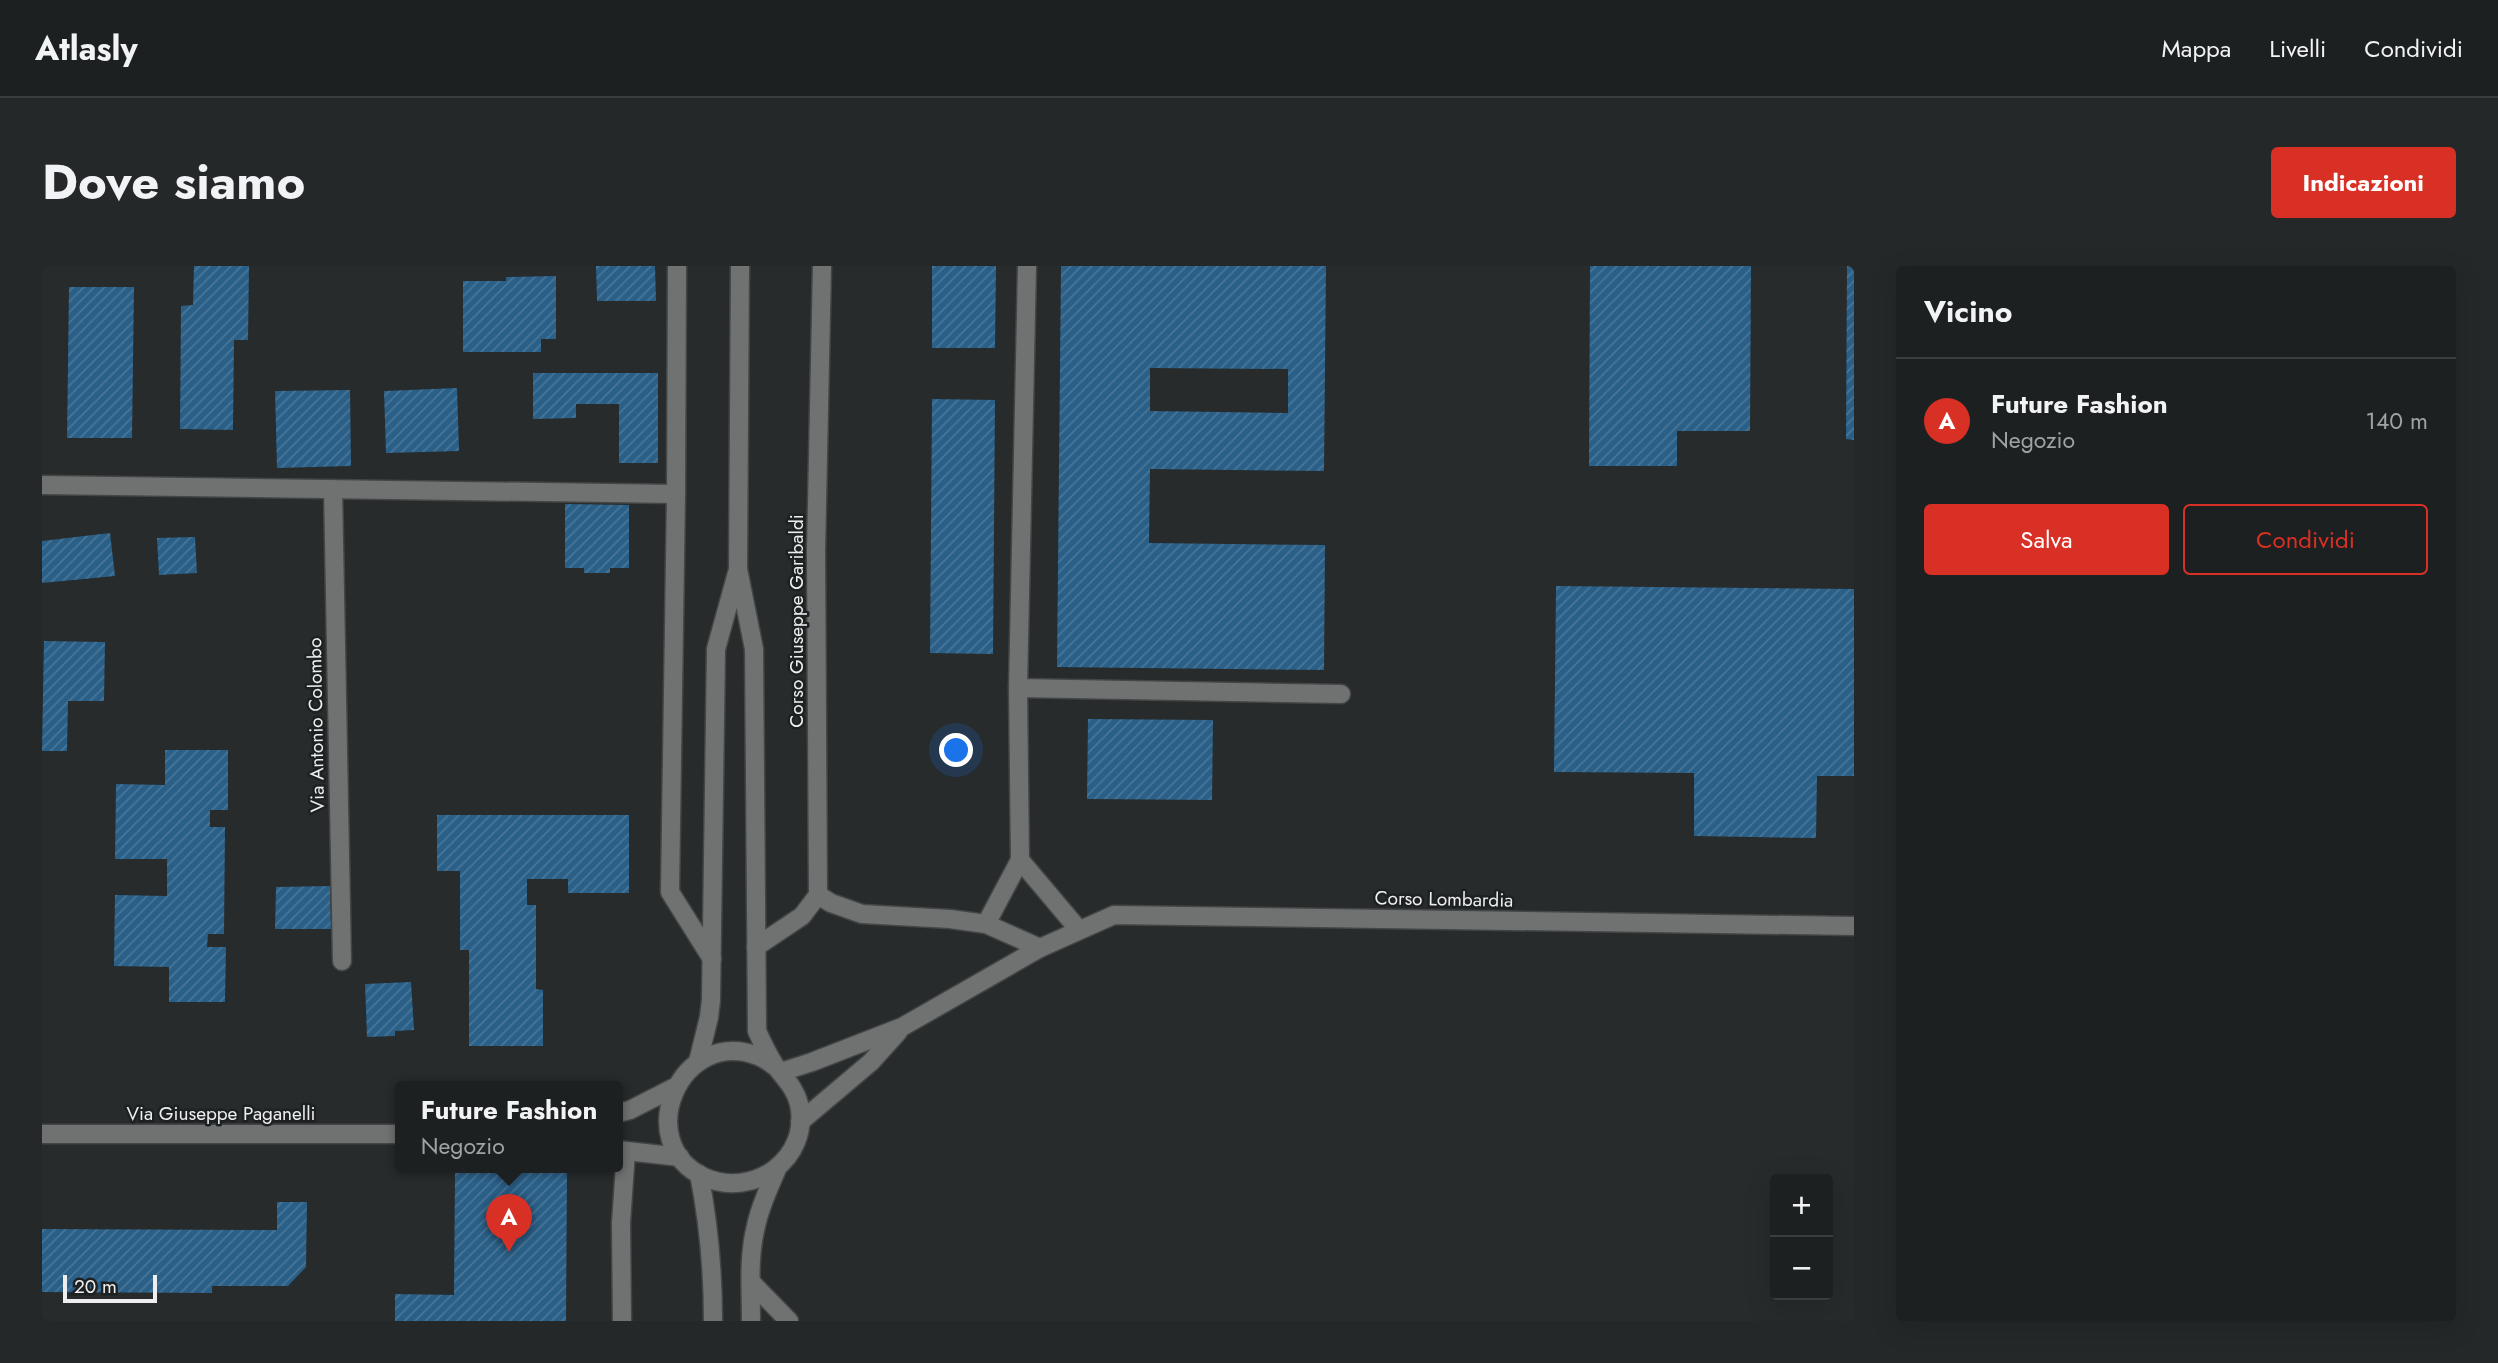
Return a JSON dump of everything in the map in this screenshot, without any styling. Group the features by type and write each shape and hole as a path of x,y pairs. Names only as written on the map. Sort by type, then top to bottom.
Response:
{"street":[{"path":"677,266 670,892 712,958"},
{"path":"740,266 738,569 754,649 757,1031 792,1086 799,1104 800,1122 797,1140 789,1156 763,1178 747,1183 714,1181 699,1174 680,1157 670,1135 668,1111 675,1087 685,1073 698,1062 717,1054 738,1052 758,1056 779,1069"},
{"name":"Corso Giuseppe Garibaldi","path":"818,895 816,551 822,266"},
{"path":"986,924 1020,860 1018,688 1027,266"},
{"path":"42,485 676,494"},
{"name":"Via Antonio Colombo","path":"333,489 342,961"},
{"path":"698,1062 709,1017 712,958 716,649 738,569"},
{"path":"1018,688 1341,694"},
{"path":"1020,860 1079,930"},
{"path":"756,947 802,916 818,895 831,903 862,914 986,924 1040,948"},
{"name":"Corso Lombardia","path":"779,1069 812,1062 902,1027 1040,948 1114,915 1854,926"},
{"name":"Corso Lombardia","path":"800,1122 871,1062 902,1027"},
{"path":"623,1112 675,1087"},
{"name":"Via Giuseppe Paganelli","path":"42,1134 395,1134"},
{"path":"623,1151 680,1157"},
{"path":"751,1321 751,1251 761,1206 777,1168"},
{"path":"622,1172 622,1321"},
{"path":"699,1174 710,1233 713,1321"},
{"path":"751,1282 789,1321"}],"building":[{"path":"194,266 249,266 248,340 234,340 233,430 180,429 181,306 193,305"},
{"path":"596,266 655,266 656,301 597,301"},
{"path":"932,266 996,266 995,348 932,348"},
{"path":"1061,266 1326,266 1324,471 1150,469 1149,543 1325,545 1324,670 1057,667","holes":["1150,368 1288,369 1288,413 1150,411"]},
{"path":"1590,266 1751,266 1750,431 1677,431 1677,466 1589,466"},
{"path":"1847,266 1854,266 1854,440 1846,439"},
{"path":"556,276 556,339 541,339 541,352 463,352 463,281 506,281 506,277"},
{"path":"69,287 134,287 132,438 67,438"},
{"path":"533,373 658,373 658,463 619,463 619,404 576,404 576,418 533,419"},
{"path":"457,388 459,451 386,453 384,391"},
{"path":"350,390 351,466 277,468 275,391"},
{"path":"932,399 995,400 993,654 930,653"},
{"path":"565,504 629,505 629,568 610,568 610,573 584,573 584,568 565,568"},
{"path":"110,533 115,576 42,583 42,541"},
{"path":"195,537 197,573 159,575 157,538"},
{"path":"1556,586 1854,589 1854,776 1817,776 1816,838 1694,836 1694,773 1554,772"},
{"path":"44,641 105,642 104,701 68,701 67,751 42,751"},
{"path":"1088,719 1213,720 1212,800 1087,799"},
{"path":"165,750 228,750 228,810 210,810 210,827 225,827 224,934 208,934 207,947 226,947 225,1002 169,1002 169,967 114,966 115,895 167,896 167,859 115,859 116,784 165,785"},
{"path":"437,815 629,815 629,893 568,893 568,879 527,879 527,905 536,905 536,989 543,990 543,1046 469,1046 469,950 460,950 460,871 437,871"},
{"path":"330,886 331,929 275,929 276,887"},
{"path":"411,982 414,1030 395,1031 395,1036 367,1037 365,984"},
{"path":"455,1173 567,1173 566,1321 395,1321 395,1294 454,1295"},
{"path":"277,1202 307,1202 306,1267 288,1286 212,1286 212,1293 42,1292 42,1229 277,1230"}],"place":[{"name":"Future Fashion","path":"509,1252"}]}
